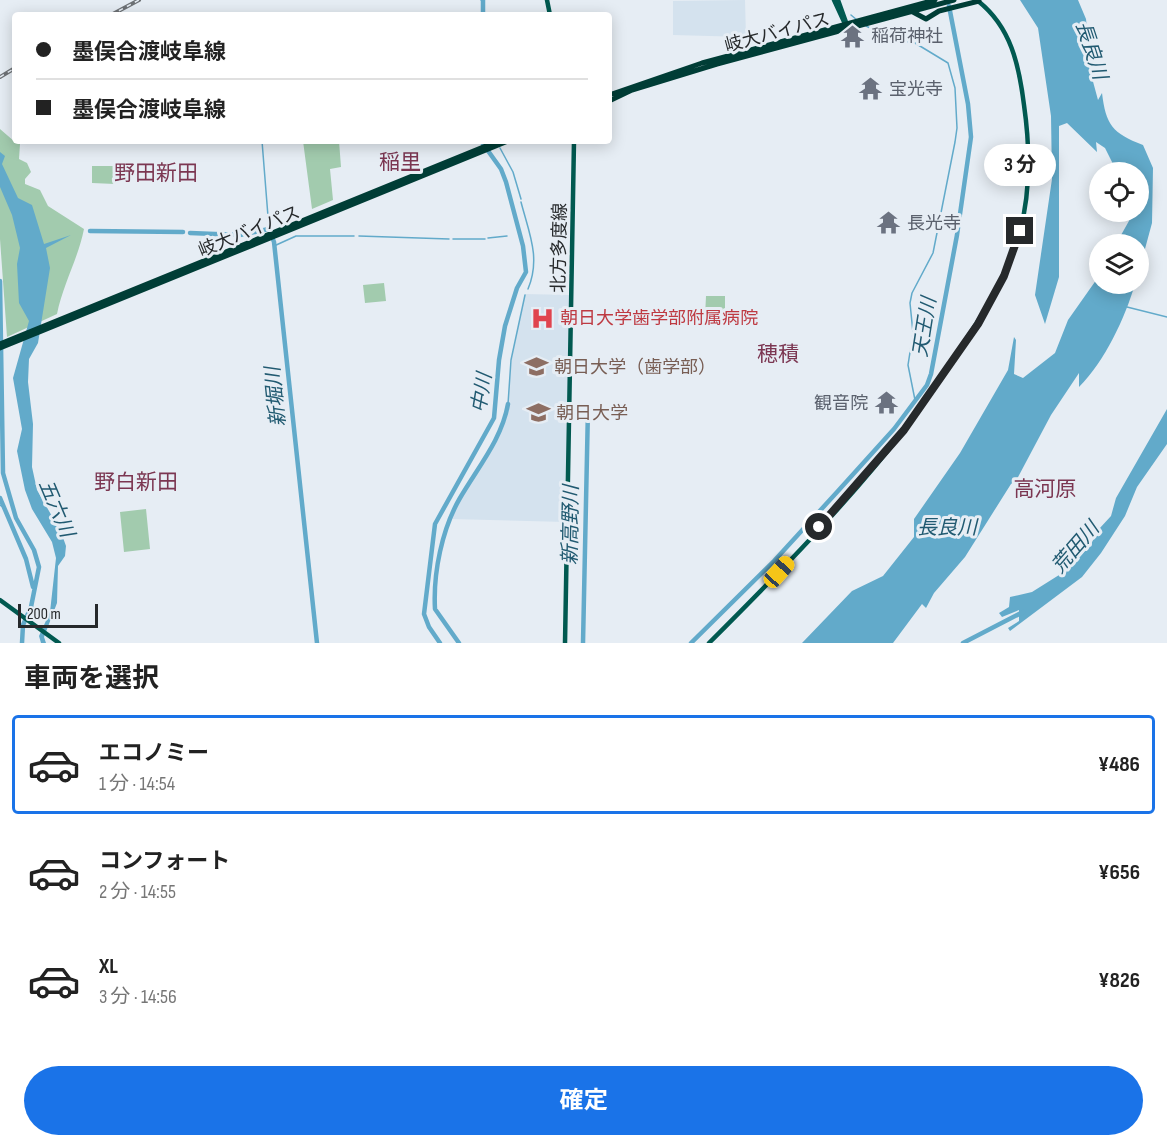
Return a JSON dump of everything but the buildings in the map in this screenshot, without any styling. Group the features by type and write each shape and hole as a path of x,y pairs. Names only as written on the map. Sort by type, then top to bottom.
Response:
{"highway":[{"path":"897,9 916,0"},
{"name":"岐大バイパス","path":"612,100 632,90 897,9 934,3 945,6 954,0"},
{"path":"910,11 926,19 945,6 953,8 978,1"},
{"name":"岐大バイパス","path":"612,94 702,63 934,3"},
{"path":"922,17 922,11 934,3"},
{"name":"岐大バイパス","path":"0,346 493,144"}],"main road":[{"path":"836,0 846,25"},
{"path":"709,643 779,572 893,444 978,324 1004,276 1024,213 1028,183 1027,133 1019,74 1009,39 999,20 978,1"},
{"name":"北方多度線","path":"565,643 574,144"},
{"path":"0,600 59,643"}],"shaded area":[{"path":"745,0 746,37 673,35 673,1"},
{"name":"朝日大学","path":"525,294 570,295 566,522 450,519 506,420 512,358"}],"green space":[{"path":"0,129 12,139 12,144 20,144 19,159 27,163 31,172 25,179 25,184 40,190 48,206 84,229 57,314 7,337 0,239"},
{"path":"303,144 339,144 341,167 330,169 333,200 312,209"},
{"path":"92,166 115,166 115,184 92,183"},
{"path":"384,283 386,301 365,303 363,285"},
{"path":"706,296 725,296 725,317 705,317"},
{"path":"146,509 150,549 124,552 120,512"}],"water":[{"name":"長良川","path":"1020,0 1078,0 1086,19 1088,38 1082,41 1098,100 1102,93 1106,113 1112,126 1117,132 1143,145 1153,168 1152,223 1149,234 1122,234 1128,222 1149,222 1149,162 1112,162 1105,148 1096,142 1097,152 1067,123 1059,126 1059,277 1045,324 1035,295 1052,179 1051,116 1038,28"},
{"path":"0,152 5,156 2,164 18,198 32,205 44,244 71,235 46,248 50,268 38,343 29,359 28,382 33,424 32,467 37,490 61,532 66,546 65,556 58,566 57,603 44,637 46,643 41,643 39,636 50,612 56,558 52,542 32,509 25,490 17,451 22,429 13,378 29,321 19,303 17,264 20,248 12,215 0,187"},
{"name":"長良川","path":"1089,290 1089,294 1132,294 1106,352 1079,387 1079,373 1051,415 1017,479 1011,484 965,557 934,593 926,608 922,604 893,643 802,643 852,591 883,576 914,537 914,519 960,453 1008,370 1014,337 1016,340 1014,374 1023,378 1055,353 1068,320"},
{"path":"1167,409 1167,444 1137,487 1125,516 1101,553 1082,577 1010,631 1008,628 1019,621 1019,610 1002,617 999,613 1009,607 1010,597 1032,592 1067,570 1091,544 1099,529 1111,516 1116,498"}],"waterway":[{"name":"中川","path":"483,0 483,12"},
{"name":"天王川","path":"691,643 774,561 894,429 927,385 957,235 971,137 968,104 949,6"},
{"path":"851,15 857,20"},
{"path":"866,26 893,39 915,43 948,63 955,88 957,128 933,253 912,293 910,303 913,333 908,365 915,400"},
{"path":"262,144 269,229"},
{"name":"中川","path":"440,643 429,627 424,614 435,524 494,418 499,360 505,326 517,288 526,272 523,246 506,182 501,169 483,144"},
{"path":"500,148 513,172 521,199"},
{"path":"521,202 534,256 534,267 528,289"},
{"name":"新堀川","path":"190,233 240,235 269,229 274,242 317,643"},
{"name":"新堀川","path":"90,231 183,232"},
{"path":"274,246 296,236 354,236"},
{"path":"359,236 449,239"},
{"path":"488,238 507,236"},
{"path":"453,239 485,239"},
{"name":"五六川","path":"0,281 3,473 16,518 34,550 39,567 31,607 23,625 22,643"},
{"path":"508,404 511,360 525,295"},
{"path":"1127,307 1167,317"},
{"path":"459,643 435,609 437,566 448,523 460,498 495,441 508,404"},
{"name":"新高野川","path":"583,643 588,408"},
{"path":"0,498 26,559 33,587"},
{"name":"荒田川","path":"963,643 1023,612"}],"railway":[{"path":"117,12 139,0"},
{"path":"0,77 12,70"}],"place":[{"name":"稲荷神社","path":"853,36"},
{"name":"宝光寺","path":"871,89"},
{"name":"長光寺","path":"889,223"},
{"name":"朝日大学歯学部附属病院","path":"542,318"},
{"name":"朝日大学（歯学部）","path":"536,367"},
{"name":"観音院","path":"886,403"},
{"name":"朝日大学","path":"538,413"}],"district":[{"name":"稲里","path":"400,162"},
{"name":"野田新田","path":"156,173"},
{"name":"穂積","path":"778,354"},
{"name":"野白新田","path":"136,482"},
{"name":"高河原","path":"1045,489"}],"route":[{"path":"819,527 904,430 987,311 1004,276 1020,231"}]}
